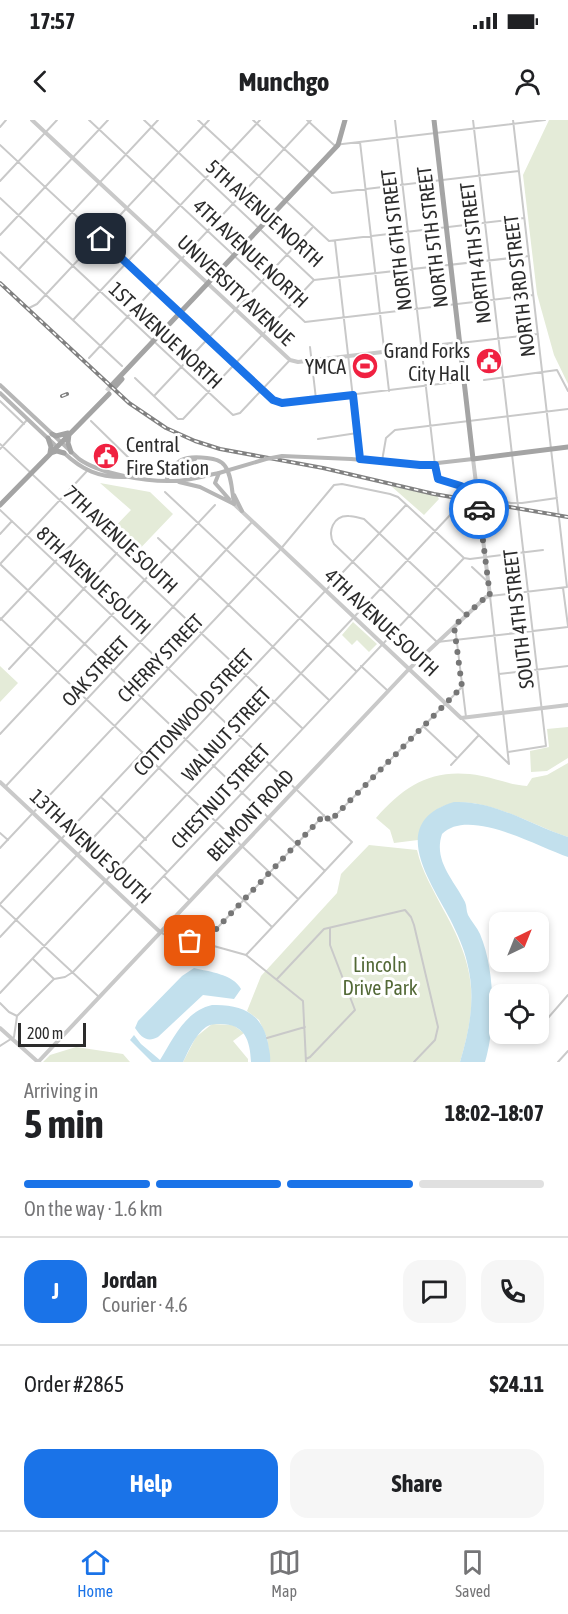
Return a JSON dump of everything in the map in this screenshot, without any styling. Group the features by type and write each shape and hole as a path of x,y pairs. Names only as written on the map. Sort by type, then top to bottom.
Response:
{"main road":[{"path":"113,387 179,312 338,145 345,120"},
{"name":"NORTH 5TH STREET","path":"434,120 473,459"},
{"path":"1,389 28,419 50,436 49,453"},
{"path":"1,389 50,436 84,463 133,477"},
{"path":"1,501 108,392"},
{"path":"50,436 70,433"},
{"path":"70,433 68,443 71,452"},
{"path":"59,444 64,453"},
{"path":"49,453 57,451 64,453 87,471 104,476 175,481 219,473 282,456 435,465 568,447"},
{"path":"166,481 170,471 180,460 193,457 217,460 225,466 242,511"},
{"path":"199,477 187,474 184,470 185,464 191,459 208,459"},
{"path":"104,476 105,470"},
{"path":"219,473 214,480 215,483 234,504"},
{"path":"175,481 200,487 234,504"},
{"path":"231,485 234,504"}],"street":[{"path":"0,127 6,120"},
{"name":"UNIVERSITY AVENUE","path":"32,120 290,360 298,362 538,334"},
{"path":"0,181 57,120"},
{"name":"4TH AVENUE NORTH","path":"89,120 305,322 533,295"},
{"path":"0,235 108,120"},
{"name":"5TH AVENUE NORTH","path":"144,120 314,280 529,256"},
{"path":"19,269 158,120"},
{"path":"198,120 327,240 335,241 524,218"},
{"path":"29,308 46,295 209,120"},
{"path":"253,120 330,193 519,171"},
{"path":"73,320 260,120"},
{"name":"NORTH 6TH STREET","path":"395,120 435,465"},
{"name":"NORTH 4TH STREET","path":"473,120 513,454"},
{"name":"NORTH 3RD STREET","path":"513,120 557,498 568,626"},
{"path":"89,358 309,121 334,145 338,145 545,120"},
{"path":"360,142 389,391"},
{"path":"0,145 262,390 279,403 464,381"},
{"name":"1ST AVENUE NORTH","path":"0,198 230,414 235,416 240,413 262,390"},
{"path":"154,396 313,228"},
{"path":"335,241 360,459"},
{"path":"0,252 122,366"},
{"path":"135,378 181,420 314,280"},
{"path":"310,347 316,399"},
{"path":"262,390 290,360"},
{"path":"484,380 557,370 568,391"},
{"path":"0,401 24,423"},
{"path":"382,461 384,443 389,433 395,430 568,409"},
{"path":"1,446 28,419"},
{"path":"91,421 135,464 133,477"},
{"path":"318,439 357,433"},
{"name":"7TH AVENUE SOUTH","path":"1,446 302,728"},
{"name":"SOUTH 4TH STREET","path":"508,752 546,746 513,454"},
{"path":"473,459 508,752"},
{"path":"435,465 438,479 499,500 518,503 557,498"},
{"path":"87,471 0,564 325,871 246,955"},
{"name":"CHERRY STREET","path":"0,849 282,549 330,489 338,484 390,494 406,505"},
{"path":"165,492 356,671"},
{"name":"4TH AVENUE SOUTH","path":"234,504 384,643 509,764 508,752"},
{"path":"0,734 215,505"},
{"path":"406,505 464,558 543,550"},
{"name":"COTTONWOOD STREET","path":"0,937 406,505"},
{"name":"WALNUT STREET","path":"0,993 452,513 479,508"},
{"name":"8TH AVENUE SOUTH","path":"0,510 352,842 325,871"},
{"path":"466,615 364,519 349,516 340,517 335,521 330,532 331,538 352,562 437,642 568,626"},
{"path":"0,534 12,521"},
{"name":"OAK STREET","path":"4,787 253,522"},
{"path":"88,527 0,619 298,899"},
{"path":"158,538 329,700"},
{"path":"9,669 117,554"},
{"name":"CHESTNUT STREET","path":"16,1016 54,979 65,977 73,972 464,558"},
{"path":"472,567 488,582"},
{"path":"490,596 566,588"},
{"name":"BELMONT ROAD","path":"38,1062 387,691 454,626 490,596"},
{"path":"454,626 462,687 463,718 568,705"},
{"path":"361,666 387,691"},
{"path":"499,675 568,666"},
{"path":"330,821 462,687"},
{"path":"423,726 458,758"},
{"path":"451,765 479,735"},
{"path":"99,997 0,904 142,752"},
{"name":"13TH AVENUE SOUTH","path":"0,782 160,932"},
{"path":"101,797 146,840"},
{"path":"203,943 324,815"},
{"path":"0,833 8,840"},
{"path":"140,846 167,872"},
{"path":"216,874 272,927"},
{"path":"164,876 190,901"},
{"path":"276,979 319,933 330,927 401,910 408,912 414,926 438,1028 435,1040 414,1062"},
{"path":"306,1061 355,1010 330,945 330,927"},
{"path":"160,932 175,940 203,943 246,955 304,1002 306,1061"},
{"path":"33,959 54,979"},
{"path":"549,1017 568,995"},
{"path":"0,1003 16,1016 14,1037 0,1046"},
{"path":"267,1038 305,1027"},
{"path":"0,1028 38,1062"},
{"path":"558,1062 568,1051"}],"green space":[{"path":"549,120 568,120 568,384 554,355 537,294 523,175"},
{"path":"100,483 150,492 173,514 131,558 106,536 131,510"},
{"path":"391,486 437,496 439,499 424,515"},
{"path":"353,622 377,644 369,652 357,640 352,645 342,635"},
{"path":"0,666 18,683 0,702"},
{"path":"568,727 568,758 547,771 531,772 530,751 549,747 547,729"},
{"path":"568,763 568,837 506,812 484,805 463,802 444,806 429,818 418,840 394,843 390,830 376,818 410,787 435,776 465,774 527,786 532,778 547,775"},
{"name":"Lincoln Drive Park","path":"369,845 417,850 425,873 462,948 471,983 471,1001 470,1020 460,1062 270,1062 267,1038 259,1020 247,1011 261,976 337,893 341,874"},
{"path":"212,1024 233,1025 244,1033 233,1041 248,1062 183,1062 196,1037"},
{"path":"76,1047 123,1054 130,1062 43,1062 50,1055"}],"water":[{"path":"454,802 469,802 498,809 568,837 568,857 522,838 486,827 469,825 454,827 442,834 440,853 442,862 480,934 489,964 491,984 489,984 490,1044 485,1062 460,1062 471,1012 470,975 460,940 433,888 419,854 418,838 422,824 434,811"},
{"path":"194,968 227,977 241,989 234,999 203,995 158,1037 147,1039 142,1036 135,1028 138,1021 182,976"},
{"path":"212,1005 232,1006 249,1012 261,1024 265,1033 270,1062 251,1062 245,1035 241,1030 228,1025 215,1024 202,1030 195,1038 183,1062 152,1062 130,1040 134,1035 160,1060 187,1020 194,1013"}],"tunnel":[{"path":"107,391 111,386"}],"railway":[{"path":"0,283 129,403 166,428 195,441 220,449 323,468 434,494 568,517"},
{"path":"62,396 67,394"}],"way so far":[{"path":"190,941 203,943 324,815 330,821 462,687 454,626 490,596 479,509"}],"place":[{"name":"Grand Forks City Hall","path":"489,361"},
{"name":"YMCA","path":"365,366"},
{"name":"Central Fire Station","path":"106,456"}],"route":[{"path":"101,239 273,400 282,403 353,395 360,459 435,465 438,479 478,494 479,509"}]}
